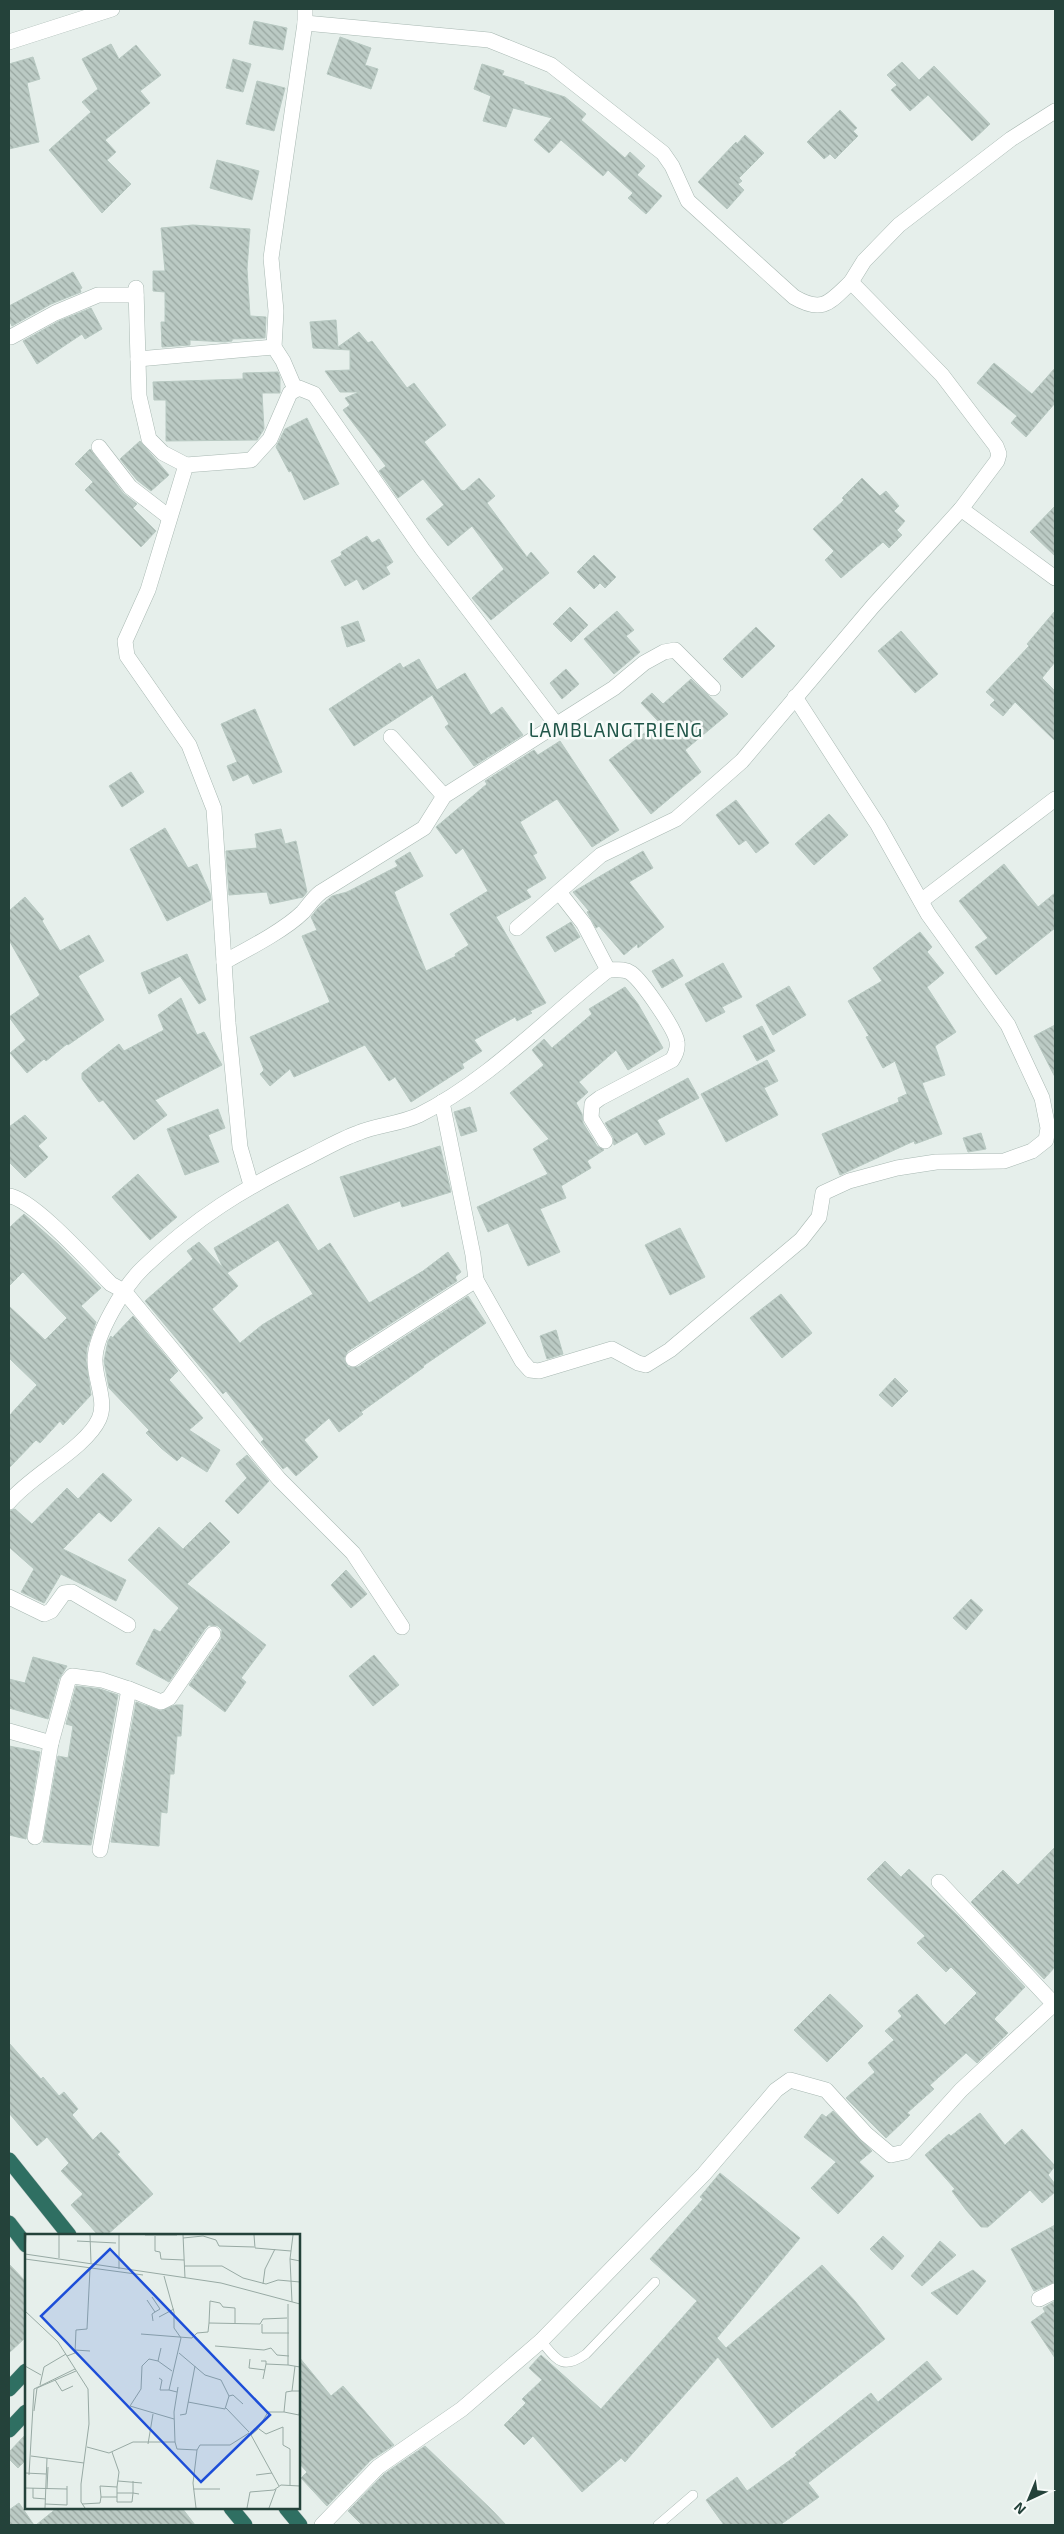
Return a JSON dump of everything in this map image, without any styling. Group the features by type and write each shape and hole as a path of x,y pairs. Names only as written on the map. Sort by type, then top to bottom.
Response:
{"highway":[{"path":"9,2160 68,2234"},
{"path":"9,2223 25,2244"},
{"path":"9,2389 25,2372"},
{"path":"9,2430 25,2413"},
{"path":"232,2509 245,2525"},
{"path":"287,2509 300,2525"}],"street":[{"path":"9,42 112,9"},
{"path":"295,389 283,361 274,347 276,311 271,258 305,16 488,40 551,65 663,153 672,166 688,201 794,297 808,305 822,306 832,301 852,282 864,261 899,225 1011,139 1055,111"},
{"path":"517,928 601,855 676,819 742,761 795,697 960,509 997,461 999,454 996,446 942,375 852,282"},
{"path":"11,337 55,313 98,295 136,292 139,396 150,439 163,453 186,465 251,460 270,439 290,393 295,389 306,390 314,394 423,550 556,724"},
{"path":"138,359 274,347"},
{"path":"100,447 130,487 169,518"},
{"path":"186,465 148,590 125,641 125,647 127,656 189,745 214,809 224,962 240,1148 251,1185"},
{"path":"960,509 999,535 1055,578"},
{"path":"224,962 258,944 303,912 310,901 322,892 424,828 444,796 614,688 644,663 664,652 676,650 713,688"},
{"path":"442,1102 473,1255 476,1280 522,1361 530,1370 539,1371 612,1350 638,1364 646,1365 670,1350 801,1240 817,1222 821,1198 828,1190 849,1181 897,1168 936,1162 1004,1161 1032,1151 1046,1140 1048,1128 1042,1098 1008,1025 921,901 878,825 795,697"},
{"path":"391,737 444,796"},
{"path":"921,901 1055,799"},
{"path":"559,892 584,924 608,970"},
{"path":"9,1502 28,1482 72,1449 98,1422 103,1410 95,1361 96,1349 124,1291 141,1270 186,1227 251,1185 358,1132 417,1116 442,1102 510,1053 608,970 622,969 631,973 652,996 677,1039 677,1052 672,1060 592,1104 591,1118 606,1141"},
{"path":"9,1196 15,1196 34,1209 111,1284 124,1291 279,1479 353,1553 402,1627"},
{"path":"353,1359 476,1280"},
{"path":"9,1597 44,1614 51,1611 64,1593 72,1592 128,1625"},
{"path":"35,1837 51,1743 66,1685 72,1676 102,1680 161,1702 169,1698 213,1634"},
{"path":"100,1850 130,1689"},
{"path":"9,1731 51,1743"},
{"path":"322,2525 378,2468 462,2409 541,2341 704,2174 776,2090 790,2080 826,2090 866,2134 890,2155 905,2152 961,2090 1055,2004 938,1882"},
{"path":"1039,2299 1055,2291"}],"lane":[{"path":"541,2341 562,2362 569,2364 577,2360 586,2354 655,2282"},
{"path":"658,2525 693,2495"}],"building":[{"path":"254,21 287,28 283,50 249,44"},
{"path":"340,37 371,48 365,65 378,69 371,89 327,74"},
{"path":"111,44 119,59 136,45 161,75 140,91 150,103 105,140 116,152 107,160 131,184 102,213 49,150 91,112 82,102 98,89 82,59"},
{"path":"33,57 40,79 27,83 39,142 9,149 9,64"},
{"path":"233,59 251,64 243,92 226,88"},
{"path":"902,62 919,80 934,66 990,124 972,141 928,95 910,111 891,90 897,85 887,75"},
{"path":"482,64 504,71 502,75 524,82 524,84 565,97 586,114 581,120 625,158 630,152 645,166 637,175 662,196 646,214 628,198 633,193 608,170 603,176 561,140 549,153 534,140 552,118 513,108 506,127 483,121 491,96 474,89"},
{"path":"257,81 285,88 274,131 246,124"},
{"path":"840,110 857,128 853,131 858,136 835,159 830,154 824,159 807,142"},
{"path":"745,135 764,153 739,178 742,181 738,184 744,190 727,209 698,182"},
{"path":"217,160 259,171 252,200 210,188"},
{"path":"193,225 250,229 247,269 250,316 266,317 265,338 232,339 232,341 225,342 190,340 190,345 162,347 161,322 165,322 165,292 153,291 153,271 165,271 161,228"},
{"path":"73,272 82,288 80,289 81,292 51,304 12,326 9,320 9,306"},
{"path":"91,308 102,329 85,339 82,334 37,364 23,341 59,321"},
{"path":"336,320 338,347 359,332 368,343 372,341 407,388 414,383 446,425 424,442 461,490 464,491 479,478 495,496 487,503 527,557 531,552 549,573 491,620 472,598 504,569 472,526 448,546 426,519 444,505 423,479 398,498 379,471 386,466 343,410 350,405 345,398 359,392 340,392 325,371 350,370 350,350 313,348 310,322"},
{"path":"994,363 1032,394 1055,368 1055,403 1026,437 1011,423 1017,416 977,383"},
{"path":"278,372 280,393 262,393 264,429 257,440 166,441 166,400 154,400 153,382 243,379 243,373"},
{"path":"307,418 339,484 304,500 291,471 289,472 276,447 285,429"},
{"path":"140,441 169,475 151,491 137,480 120,459"},
{"path":"90,449 123,493 137,504 133,508 156,531 141,547 85,490 93,482 75,464"},
{"path":"862,478 880,496 886,491 899,506 894,511 905,521 897,530 902,535 889,548 883,542 841,578 825,560 834,551 813,529 844,500 842,498"},
{"path":"1055,506 1055,556 1030,532"},
{"path":"367,536 372,543 379,539 393,562 386,567 390,574 363,590 357,579 345,586 331,561 342,555 341,552"},
{"path":"594,555 616,577 605,588 600,583 594,589 577,572"},
{"path":"570,607 588,625 571,642 553,624"},
{"path":"617,611 634,630 626,636 640,652 614,674 584,639"},
{"path":"1055,611 1055,662 1042,678 1055,691 1055,741 1015,702 1003,716 990,705 995,700 986,692 1029,646 1027,644"},
{"path":"358,621 365,641 347,647 341,627"},
{"path":"756,627 775,646 742,678 723,659"},
{"path":"901,631 938,674 915,693 878,651"},
{"path":"419,659 437,690 465,673 491,715 502,707 523,735 474,766 445,727 449,724 432,695 354,746 329,709 400,663 403,668"},
{"path":"566,669 579,684 562,699 550,683"},
{"path":"691,679 728,714 685,750 701,772 651,814 609,760 659,722 641,703 652,693 663,704"},
{"path":"255,709 282,772 253,784 248,774 233,781 227,766 237,762 221,724"},
{"path":"560,741 619,830 592,847 557,799 520,822 537,853 533,855 546,878 526,890 531,897 496,917 546,1003 530,1011 532,1013 517,1021 515,1017 474,1040 482,1051 462,1064 464,1068 411,1102 395,1077 389,1081 365,1045 294,1077 290,1069 270,1086 260,1074 264,1070 250,1037 330,1002 302,936 317,930 311,917 318,908 332,896 347,892 398,866 395,861 410,852 423,876 394,892 426,971 456,956 455,954 469,945 450,914 488,891 463,848 456,854 436,827 487,784 485,781 534,750 538,755"},
{"path":"131,772 144,792 122,807 109,786"},
{"path":"736,800 769,843 756,853 746,840 739,845 716,815"},
{"path":"829,814 848,835 814,865 795,844"},
{"path":"165,828 188,868 197,864 210,893 211,900 167,921 130,849"},
{"path":"281,829 285,844 296,841 307,892 303,897 270,904 267,892 229,895 226,851 257,848 255,834"},
{"path":"643,851 653,868 629,882 664,927 638,948 637,944 624,955 599,926 596,928 587,912 589,911 573,892"},
{"path":"1004,864 1038,907 1055,893 1055,928 996,975 975,947 988,938 959,901"},
{"path":"25,897 44,919 42,921 60,951 89,935 104,961 78,976 104,1020 67,1044 46,1061 44,1059 27,1073 10,1053 26,1040 9,1017 40,995 9,940 9,911"},
{"path":"571,922 580,937 555,952 546,937"},
{"path":"920,932 932,947 927,952 944,973 927,987 956,1032 935,1046 945,1075 922,1083 942,1134 915,1144 914,1141 840,1175 822,1134 899,1102 898,1098 907,1094 895,1061 883,1068 866,1037 869,1036 848,1001 882,981 873,968"},
{"path":"187,954 206,1000 199,1004 180,976 149,994 141,973"},
{"path":"673,959 683,976 662,988 652,971"},
{"path":"723,963 742,997 722,1007 725,1012 706,1022 685,984"},
{"path":"789,986 806,1015 773,1035 756,1005"},
{"path":"625,987 638,1004 663,1048 628,1070 616,1050 579,1082 588,1092 576,1103 582,1114 583,1123 597,1146 604,1150 587,1161 591,1168 561,1186 566,1198 540,1209 560,1252 528,1266 508,1223 488,1232 477,1207 548,1174 533,1149 549,1139 510,1093 544,1065 532,1050 544,1039 552,1048 592,1014 589,1009"},
{"path":"181,998 197,1035 204,1032 222,1065 155,1100 167,1115 134,1140 103,1100 99,1102 82,1079 82,1073 119,1044 124,1051 164,1030 158,1015"},
{"path":"1055,1025 1055,1077 1034,1036"},
{"path":"762,1026 775,1051 757,1061 743,1036"},
{"path":"767,1060 778,1081 764,1088 778,1115 726,1142 701,1094"},
{"path":"688,1078 699,1098 657,1120 665,1134 645,1145 637,1132 614,1145 613,1137 605,1123"},
{"path":"470,1107 477,1131 461,1136 454,1112"},
{"path":"218,1109 225,1128 208,1135 219,1162 185,1175 167,1129"},
{"path":"25,1115 47,1138 38,1146 48,1157 25,1178 9,1162 9,1127"},
{"path":"981,1133 986,1149 968,1152 963,1138"},
{"path":"440,1146 451,1192 402,1207 400,1201 354,1217 340,1177"},
{"path":"138,1174 177,1217 150,1240 112,1197"},
{"path":"288,1204 318,1251 330,1243 369,1303 423,1271 448,1252 461,1272 455,1277 457,1281 348,1351 344,1359 348,1367 358,1367 468,1296 486,1323 423,1366 361,1412 363,1414 339,1432 329,1418 304,1440 318,1457 296,1476 287,1466 283,1469 261,1442 264,1439 226,1391 223,1394 145,1301 193,1259 187,1251 199,1242 223,1268 214,1248","holes":["278,1240 313,1294 262,1325 240,1343 212,1309 238,1286 227,1273"]},
{"path":"24,1214 59,1245 101,1288 81,1306 96,1322 87,1348 86,1360 91,1395 63,1425 60,1421 40,1443 36,1440 9,1468 9,1416 37,1385 9,1358 9,1306 45,1340 67,1318 23,1272 9,1286 9,1228"},
{"path":"680,1228 705,1277 670,1295 645,1245"},
{"path":"781,1294 812,1333 782,1358 750,1318"},
{"path":"133,1316 178,1371 169,1380 203,1418 189,1430 220,1450 207,1472 182,1456 177,1461 161,1448 146,1433 149,1430 109,1388 104,1361 108,1341"},
{"path":"556,1330 563,1354 547,1359 540,1336"},
{"path":"895,1378 908,1391 892,1407 879,1395"},
{"path":"247,1455 269,1481 238,1514 225,1501 247,1478 236,1464"},
{"path":"103,1473 132,1500 111,1522 99,1512 63,1549 126,1580 116,1601 61,1574 44,1603 21,1592 34,1569 9,1547 9,1511 15,1509 32,1524 67,1488 78,1499"},
{"path":"210,1522 230,1542 187,1584 266,1645 241,1678 246,1682 225,1712 189,1685 221,1639 222,1630 218,1626 209,1625 205,1629 169,1682 136,1664 154,1629 160,1632 179,1608 128,1560 159,1527 183,1549"},
{"path":"346,1570 367,1594 351,1608 331,1585"},
{"path":"971,1599 983,1610 966,1630 953,1618"},
{"path":"374,1655 399,1685 373,1706 349,1676"},
{"path":"33,1657 67,1666 59,1679 48,1719 9,1708 9,1679 25,1683"},
{"path":"76,1686 100,1689 118,1695 91,1845 43,1842 58,1756 68,1758 73,1726 66,1724"},
{"path":"136,1702 161,1711 175,1705 183,1705 181,1736 177,1736 174,1774 170,1774 167,1813 161,1812 159,1846 111,1842"},
{"path":"9,1746 40,1752 26,1839 9,1835"},
{"path":"1055,1847 1055,1967 1044,1979 971,1902 1003,1870 1018,1885"},
{"path":"885,1861 901,1877 909,1869 958,1916 1025,1987 994,2019 1008,2033 977,2063 966,2053 930,2085 934,2089 907,2113 910,2115 886,2138 846,2098 875,2072 868,2063 894,2040 885,2031 902,2016 898,2011 917,1994 945,2025 977,1993 951,1967 946,1972 917,1943 925,1936 867,1879"},
{"path":"830,1994 863,2026 827,2062 794,2030"},
{"path":"9,2043 59,2096 64,2092 78,2109 72,2115 93,2140 101,2132 120,2152 117,2154 153,2194 108,2234 97,2234 71,2205 83,2194 61,2171 69,2163 47,2137 37,2146 9,2113"},
{"path":"833,2111 872,2151 859,2162 874,2176 838,2214 811,2188 836,2162 804,2137 822,2114 826,2117"},
{"path":"980,2113 1005,2145 1022,2129 1055,2166 1048,2175 1055,2184 1055,2192 1042,2203 1030,2190 988,2227 981,2227 966,2210 952,2191 955,2189 925,2155 949,2134 951,2136"},
{"path":"720,2173 800,2238 717,2338 726,2348 822,2265 855,2301 885,2339 772,2428 718,2357 625,2462 621,2458 582,2492 533,2436 524,2445 504,2425 526,2403 522,2399 542,2380 529,2368 541,2355 601,2409 697,2301 650,2259 703,2199 700,2197"},
{"path":"1055,2225 1055,2282 1034,2291 1011,2249"},
{"path":"883,2236 904,2256 892,2270 870,2249"},
{"path":"940,2241 956,2255 922,2286 911,2276"},
{"path":"9,2264 25,2281 25,2338 9,2353"},
{"path":"973,2270 986,2281 957,2315 931,2293"},
{"path":"1055,2301 1055,2358 1031,2322 1045,2312 1043,2308"},
{"path":"300,2358 331,2396 343,2386 394,2445 371,2460 327,2506 301,2478 307,2472 300,2464"},
{"path":"927,2361 942,2379 808,2483 819,2497 780,2525 724,2525 706,2500 737,2477 747,2491 797,2455 795,2453 871,2393 878,2402"},
{"path":"25,2435 25,2461 18,2468 9,2459 9,2452"},
{"path":"425,2446 506,2525 362,2525 348,2511 384,2474"},
{"path":"19,2503 34,2525 9,2525 9,2510"},
{"path":"56,2509 183,2509 195,2525 36,2525"}],"district":[{"name":"LAMBLANGTRIENG","path":"616,730"}]}
